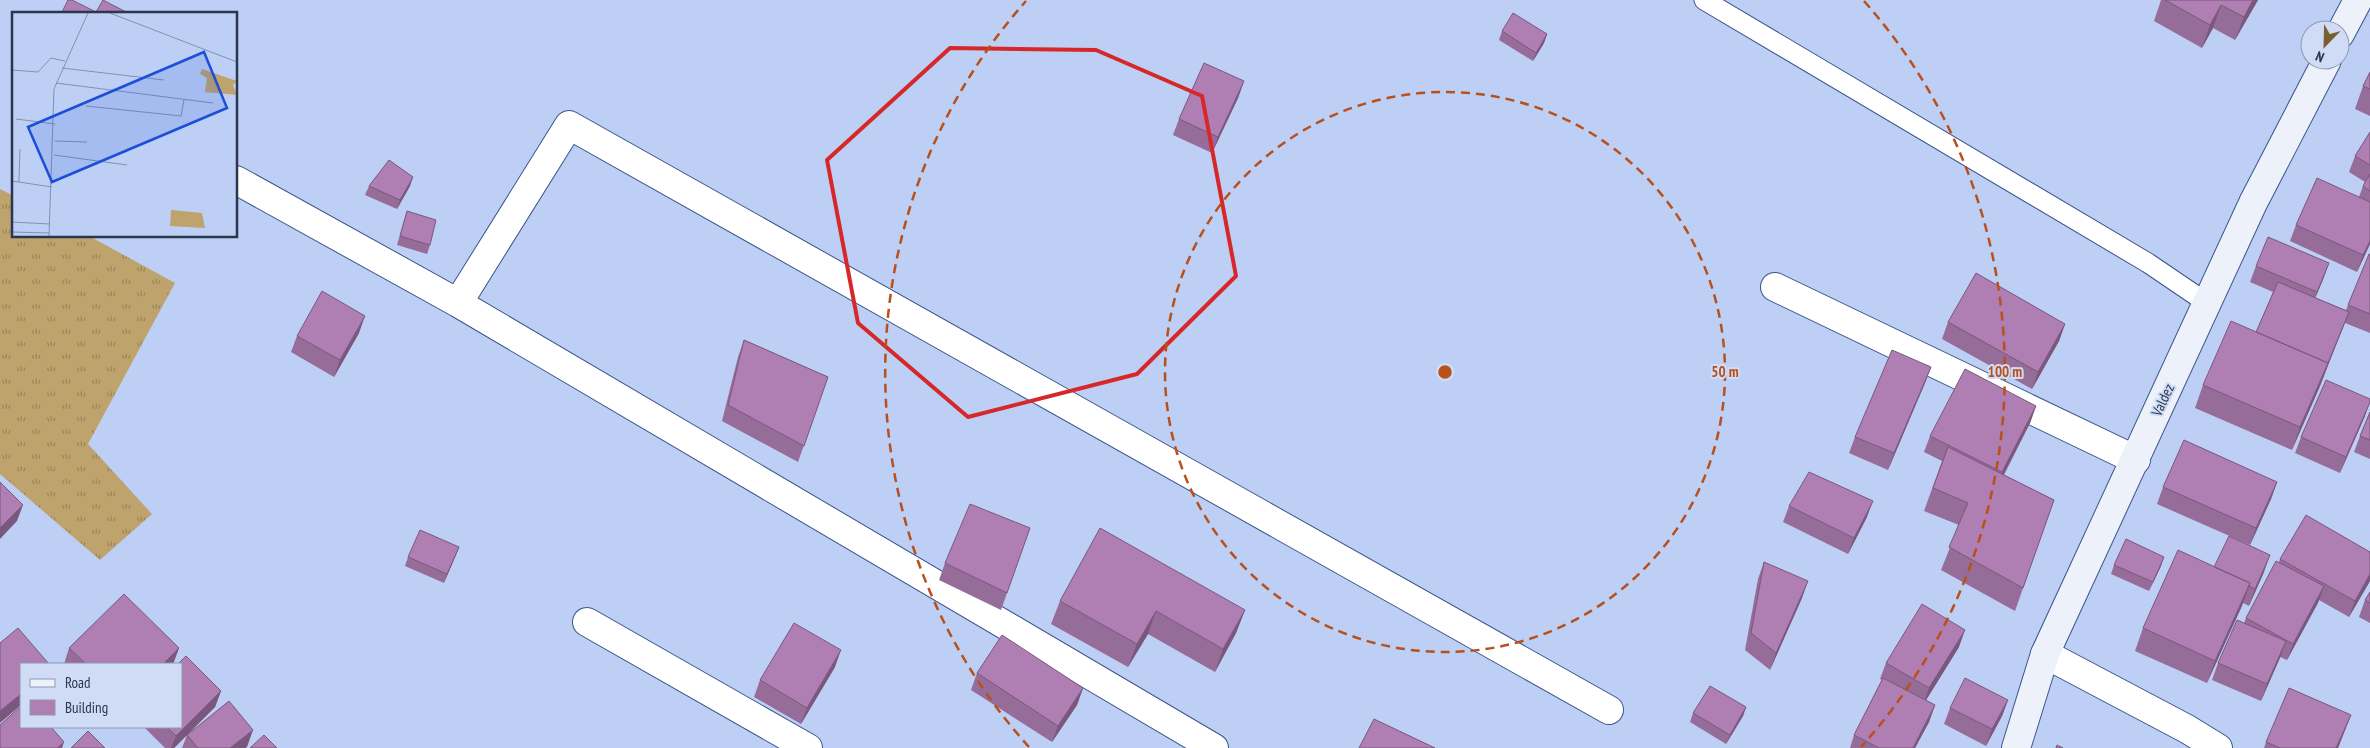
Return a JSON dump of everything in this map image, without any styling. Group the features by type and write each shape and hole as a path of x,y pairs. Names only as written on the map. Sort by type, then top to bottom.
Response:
{"street":[{"path":"2347,20 2358,0"},
{"name":"Valdez","path":"2016,748 2045,654 2253,203 2322,70"},
{"path":"458,303 569,125 1609,710"},
{"path":"238,181 458,303 1214,748"},
{"path":"1775,287 2136,460"},
{"path":"587,622 808,748"},
{"path":"2045,654 2187,729 2218,748"}],"lane":[{"path":"1704,0 2148,263 2207,303"}],"highlighted area":[{"path":"950,48 1096,50 1202,96 1236,276 1137,374 968,417 858,323 827,160"}],"green space":[{"path":"0,189 12,195 12,238 93,238 175,283 88,444 152,514 100,560 0,474"}],"building":[{"path":"68,0 72,0 96,12 62,12"},
{"path":"103,0 126,12 96,12"},
{"path":"2165,0 2253,0 2244,17 2221,5 2210,25"},
{"path":"1513,13 1547,34 1536,53 1502,31"},
{"path":"1204,63 1244,81 1218,137 1179,119"},
{"path":"2370,72 2370,89 2363,86"},
{"path":"2370,132 2370,165 2355,156"},
{"path":"389,160 413,177 400,200 369,186"},
{"path":"2370,174 2370,191 2363,186"},
{"path":"2317,178 2370,202 2370,241 2363,255 2296,225"},
{"path":"407,211 436,220 430,245 400,236"},
{"path":"2268,237 2329,263 2317,292 2256,266"},
{"path":"2370,254 2370,314 2348,305"},
{"path":"1976,273 2065,324 2038,372 1948,322"},
{"path":"2278,282 2349,312 2328,363 2256,332"},
{"path":"322,291 365,316 340,360 297,336"},
{"path":"2231,321 2328,363 2300,427 2203,385"},
{"path":"744,340 828,377 804,446 728,405"},
{"path":"1892,350 1931,367 1894,453 1855,437"},
{"path":"1965,369 2036,406 2002,472 1930,436"},
{"path":"2326,380 2370,399 2346,457 2301,437"},
{"path":"2370,412 2370,440 2360,436"},
{"path":"2184,440 2277,482 2256,528 2163,487"},
{"path":"1948,447 2054,500 2023,588 1949,547 1968,503 1933,488"},
{"path":"1809,472 1873,501 1854,538 1789,506"},
{"path":"0,482 23,505 0,528"},
{"path":"970,504 1030,528 1007,593 945,563"},
{"path":"2306,515 2370,552 2370,574 2355,601 2280,559"},
{"path":"1100,528 1245,610 1223,649 1156,611 1137,644 1060,601"},
{"path":"420,530 459,547 447,574 408,557"},
{"path":"2229,536 2270,555 2255,589 2249,586 2250,583 2214,567"},
{"path":"2126,539 2164,557 2153,582 2114,565"},
{"path":"2178,550 2250,583 2215,661 2143,628"},
{"path":"2276,561 2324,586 2293,644 2246,618"},
{"path":"1764,562 1808,581 1776,653 1751,633"},
{"path":"2370,592 2370,603 2365,600"},
{"path":"124,594 179,648 164,663 85,663 69,648"},
{"path":"1922,604 1965,630 1929,688 1886,663"},
{"path":"2237,620 2286,641 2267,684 2218,663"},
{"path":"794,623 841,650 807,708 760,680"},
{"path":"18,628 48,663 20,663 20,695 0,711 0,643"},
{"path":"1002,635 1083,688 1058,726 977,673"},
{"path":"186,656 221,691 176,736 168,728 182,728 182,663 179,663"},
{"path":"1883,678 1935,705 1913,748 1879,748 1854,735"},
{"path":"1965,678 2008,700 1992,729 1950,708"},
{"path":"1710,686 1746,707 1730,735 1693,713"},
{"path":"2289,688 2351,715 2336,748 2280,748 2266,742"},
{"path":"229,701 253,730 230,748 198,748 187,735"},
{"path":"20,707 20,728 52,728 64,742 57,748 0,748 0,725"},
{"path":"1374,719 1435,748 1359,748"},
{"path":"88,731 105,748 71,748"},
{"path":"264,735 277,748 250,748"}]}
